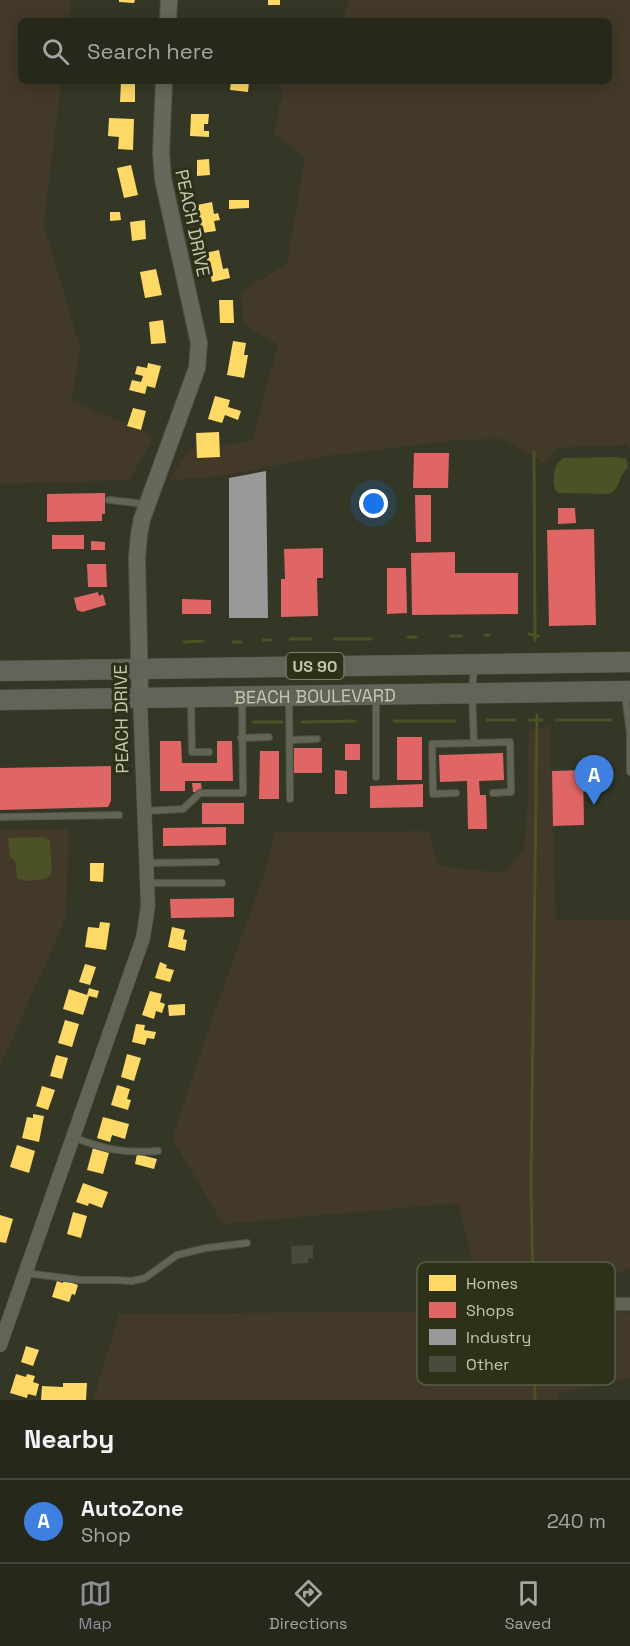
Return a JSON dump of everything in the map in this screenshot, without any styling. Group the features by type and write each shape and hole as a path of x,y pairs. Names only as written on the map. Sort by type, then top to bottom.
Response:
{"highway":[{"name":"US 90","path":"0,671 630,662"},
{"name":"BEACH BOULEVARD","path":"0,700 627,691"}],"main road":[{"path":"168,18 169,0"},
{"name":"PEACH DRIVE","path":"140,698 137,558 139,535 147,504 197,368 199,343 163,178 161,153 164,84"}],"street":[{"name":"PEACH DRIVE","path":"0,1345 143,938 148,906 140,698"}],"lane":[{"path":"109,500 147,504"},
{"path":"474,664 472,693 474,743"},
{"path":"627,691 630,772"},
{"path":"376,695 376,777"},
{"path":"290,696 290,799"},
{"path":"191,697 192,752 209,752"},
{"path":"143,811 183,809 200,793 243,793 242,697"},
{"path":"241,738 269,737"},
{"path":"290,740 317,739"},
{"path":"456,793 433,794 432,744 510,742 511,792 493,793"},
{"path":"0,817 119,815"},
{"path":"145,863 216,862"},
{"path":"146,883 222,883"},
{"path":"73,1137 108,1150 158,1151"},
{"path":"25,1273 81,1280 132,1281 145,1278 177,1255 206,1248 248,1243"}],"shaded area":[{"path":"0,0 71,0 69,18 18,18 18,84 61,84 44,225 80,348 72,401 154,436 130,480 0,484"},
{"path":"349,0 630,0 630,449 626,445 556,448 545,463 501,439 456,440 319,457 226,475 169,481 189,450 252,441 278,345 243,324 242,291 287,264 305,157 274,134 283,88 277,84 612,84 612,18 343,18"},
{"path":"617,457 626,459 628,464 612,492 608,494 559,493 556,491 554,473 563,458"},
{"path":"550,725 556,920 630,920 630,1268 615,1274 615,1262 473,1262 458,1203 223,1224 172,1138 267,866 275,832 429,831 438,866 505,873 524,848 529,789 528,732"},
{"path":"69,829 66,918 0,1066 0,830"},
{"path":"42,837 50,841 52,872 46,879 24,881 17,878 15,861 10,857 8,838"},
{"path":"417,1311 417,1385 598,1385 557,1394 557,1400 93,1400 119,1314"},
{"path":"615,1312 630,1313 630,1378 615,1381"}],"building: Homes":[{"path":"119,0 135,0 134,3 119,2"},
{"path":"268,0 280,0 280,5 268,5"},
{"path":"121,84 135,84 135,102 120,102"},
{"path":"231,84 249,84 248,92 230,90"},
{"path":"191,114 209,114 208,124 204,124 204,131 209,131 209,137 190,136"},
{"path":"109,118 134,119 133,150 118,149 119,137 108,136"},
{"path":"209,159 210,175 197,176 197,160"},
{"path":"131,165 138,195 124,198 117,168"},
{"path":"229,200 249,200 249,208 229,209"},
{"path":"212,202 214,214 218,213 220,220 214,221 216,231 202,233 197,205"},
{"path":"110,212 120,212 121,220 110,221"},
{"path":"145,220 146,239 132,241 130,222"},
{"path":"219,250 223,269 228,268 230,278 212,282 205,253"},
{"path":"156,269 162,295 145,298 140,272"},
{"path":"219,300 233,300 234,323 220,323"},
{"path":"163,320 166,343 151,344 149,322"},
{"path":"233,341 246,343 244,355 248,355 244,378 227,375"},
{"path":"148,363 161,366 155,388 147,386 145,394 129,390 132,380 141,382 143,376 135,374 137,366 147,368"},
{"path":"215,396 230,400 228,407 241,411 238,420 225,415 222,423 208,419"},
{"path":"133,408 146,411 141,430 127,426"},
{"path":"219,432 220,457 197,458 196,433"},
{"path":"90,863 104,863 103,882 90,881"},
{"path":"100,922 110,923 106,950 85,947 88,927 99,928"},
{"path":"172,927 185,930 183,939 187,940 185,951 168,947"},
{"path":"160,962 167,965 166,968 174,970 170,982 155,978"},
{"path":"85,964 96,967 90,985 79,982"},
{"path":"89,988 99,991 97,998 89,996 83,1015 63,1009 69,989 87,995"},
{"path":"150,991 162,994 160,1002 165,1004 162,1013 156,1011 154,1019 142,1015"},
{"path":"185,1004 185,1015 169,1016 168,1005"},
{"path":"65,1020 79,1024 72,1047 58,1043"},
{"path":"136,1024 145,1025 144,1030 156,1032 154,1039 147,1038 145,1045 132,1042"},
{"path":"127,1054 141,1058 134,1081 121,1077"},
{"path":"56,1055 68,1058 62,1079 50,1076"},
{"path":"117,1085 130,1089 127,1099 131,1100 128,1110 111,1105"},
{"path":"42,1086 55,1090 48,1110 36,1106"},
{"path":"33,1114 44,1116 39,1142 22,1138 27,1117 33,1118"},
{"path":"103,1117 129,1124 125,1139 112,1135 110,1142 97,1138"},
{"path":"17,1145 35,1151 29,1173 10,1167"},
{"path":"93,1148 109,1153 103,1174 87,1170"},
{"path":"137,1154 157,1159 154,1169 135,1164"},
{"path":"83,1183 108,1192 102,1208 89,1203 88,1206 76,1202"},
{"path":"73,1212 87,1216 81,1238 67,1234"},
{"path":"0,1215 13,1219 6,1243 0,1242"},
{"path":"64,1280 78,1285 75,1295 72,1294 69,1302 52,1297 57,1281 63,1283"},
{"path":"26,1346 39,1350 33,1366 21,1362"},
{"path":"16,1374 26,1377 27,1374 35,1376 33,1382 39,1384 36,1396 28,1394 27,1398 10,1393"},
{"path":"63,1383 87,1383 86,1400 41,1400 42,1386 63,1387"}],"building: Shops":[{"path":"414,453 449,453 448,488 413,488"},
{"path":"105,493 105,514 102,514 102,521 47,522 47,494"},
{"path":"415,495 431,495 431,542 416,542"},
{"path":"558,508 575,508 576,523 558,524"},
{"path":"594,529 596,625 549,626 547,530"},
{"path":"52,535 84,535 84,549 52,549"},
{"path":"91,541 105,542 105,550 91,550"},
{"path":"323,548 323,578 317,578 318,616 281,617 281,579 285,579 284,549"},
{"path":"455,552 455,573 518,573 518,614 412,615 411,553"},
{"path":"87,564 106,564 107,587 88,587"},
{"path":"387,568 406,568 407,613 387,614"},
{"path":"98,592 99,596 103,594 106,605 82,612 77,610 74,598"},
{"path":"182,599 211,600 211,614 182,614"},
{"path":"397,737 422,737 422,780 397,780"},
{"path":"160,741 181,741 182,763 217,763 217,741 232,741 233,781 185,781 185,791 160,791"},
{"path":"345,744 360,744 360,760 345,760"},
{"path":"294,748 322,748 322,773 294,773"},
{"path":"260,751 279,751 279,799 259,799"},
{"path":"503,753 504,780 479,781 480,795 486,795 487,829 468,829 467,781 440,782 439,755"},
{"path":"111,766 111,801 108,807 0,810 0,768"},
{"path":"335,770 347,771 347,794 335,794"},
{"path":"583,770 584,825 553,826 552,771"},
{"path":"192,783 201,783 202,792 193,792"},
{"path":"423,784 423,807 370,808 370,786"},
{"path":"202,803 244,803 244,824 202,824"},
{"path":"226,827 226,845 163,846 163,828"},
{"path":"234,898 234,917 171,918 170,899"}],"building: Industry":[{"path":"266,471 268,618 229,618 229,478"}],"building: Other":[{"path":"313,1245 313,1258 308,1259 308,1263 292,1264 291,1246"}],"waterway":[{"path":"534,452 535,640"},
{"path":"529,634 539,636"},
{"path":"450,636 462,636"},
{"path":"408,637 416,637"},
{"path":"290,639 311,639"},
{"path":"334,639 371,639"},
{"path":"263,640 271,640"},
{"path":"184,642 203,641"},
{"path":"233,642 241,642"},
{"path":"532,1262 531,1184 537,715"},
{"path":"487,720 515,720"},
{"path":"529,720 542,720"},
{"path":"556,720 611,720"},
{"path":"302,722 355,721"},
{"path":"394,721 455,721"},
{"path":"253,722 282,722"},
{"path":"535,1385 535,1400"}],"place":[{"name":"AutoZone","path":"594,805"}]}
